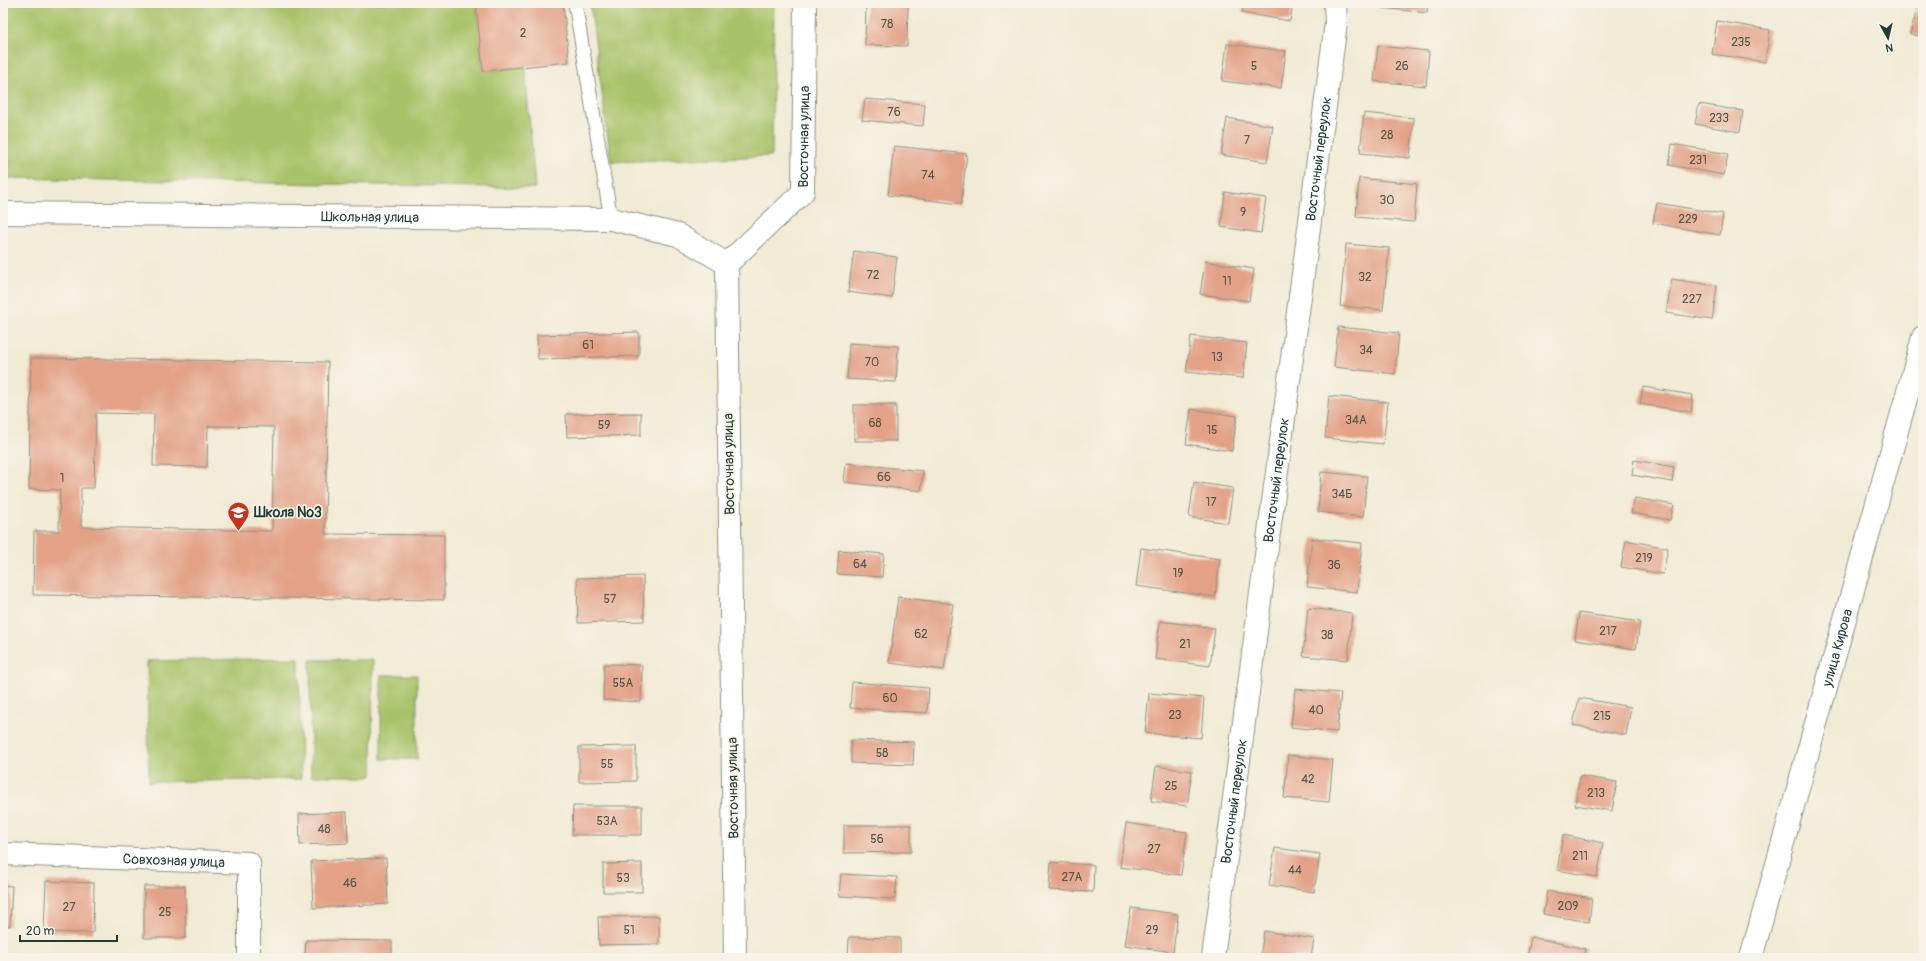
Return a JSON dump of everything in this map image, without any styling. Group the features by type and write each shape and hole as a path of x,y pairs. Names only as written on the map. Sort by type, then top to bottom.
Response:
{"street":[{"name":"Восточная улица","path":"735,958 727,264 803,192 805,3"},
{"name":"Восточный переулок","path":"1213,958 1336,23 1335,3"},
{"name":"Школьная улица","path":"3,213 611,219 678,235 727,264"},
{"name":"улица Кирова","path":"1751,958 1923,337"},
{"name":"Совхозная улица","path":"3,854 249,863 249,958"}],"lane":[{"path":"575,3 611,219"}],"green space":[{"path":"3,3 476,3 483,71 525,67 535,188 3,178"},
{"path":"590,3 774,3 772,156 611,162"},
{"path":"299,658 301,779 149,782 147,661"},
{"path":"310,660 373,660 372,776 311,776"},
{"path":"381,675 417,675 417,759 381,759"}],"building":[{"path":"476,3 563,3 569,62 483,71"},
{"path":"866,3 908,3 907,46 865,45"},
{"path":"1244,3 1293,3 1290,21 1242,13"},
{"path":"1376,3 1428,3 1427,13 1376,7"},
{"path":"1919,3 1923,3 1923,37 1910,34"},
{"path":"1717,21 1770,30 1765,62 1712,54"},
{"path":"1227,44 1286,51 1281,88 1222,81"},
{"path":"1378,46 1429,51 1426,86 1374,81"},
{"path":"865,99 925,104 923,126 862,120"},
{"path":"1699,104 1743,111 1740,132 1695,124"},
{"path":"1364,113 1414,118 1410,158 1360,153"},
{"path":"1227,118 1273,126 1267,162 1221,155"},
{"path":"1672,144 1728,154 1724,175 1669,165"},
{"path":"894,146 967,154 961,204 888,195"},
{"path":"1359,178 1417,184 1414,222 1356,217"},
{"path":"1225,192 1266,198 1261,233 1221,227"},
{"path":"1657,203 1723,214 1720,235 1653,223"},
{"path":"1346,244 1389,248 1383,310 1340,306"},
{"path":"854,251 897,257 892,298 848,292"},
{"path":"1205,261 1254,269 1249,301 1200,294"},
{"path":"1672,279 1717,286 1712,320 1666,313"},
{"path":"1338,327 1399,333 1395,374 1334,367"},
{"path":"639,332 639,356 538,359 537,335"},
{"path":"1191,336 1247,343 1243,378 1186,372"},
{"path":"849,343 898,346 896,382 847,379"},
{"path":"31,358 328,362 325,534 444,535 444,600 33,595 34,531 59,531 60,490 29,489","holes":["96,413 154,414 153,466 207,467 208,426 274,427 272,531 81,527 81,488 94,488"]},
{"path":"1643,387 1693,395 1691,412 1640,404"},
{"path":"1329,396 1388,402 1383,444 1325,438"},
{"path":"854,405 896,405 896,441 854,441"},
{"path":"1191,409 1237,416 1232,451 1186,444"},
{"path":"641,413 641,435 567,437 566,414"},
{"path":"1634,460 1674,467 1672,482 1632,475"},
{"path":"846,463 923,471 921,491 844,482"},
{"path":"1321,472 1367,476 1363,517 1318,512"},
{"path":"1194,482 1233,488 1228,523 1189,517"},
{"path":"1635,498 1674,505 1670,520 1631,513"},
{"path":"1312,538 1362,543 1357,592 1307,587"},
{"path":"1626,540 1668,548 1663,574 1621,567"},
{"path":"1141,548 1220,559 1215,597 1136,586"},
{"path":"839,550 884,554 882,577 837,574"},
{"path":"643,576 644,621 578,623 577,578"},
{"path":"898,597 953,604 944,670 889,663"},
{"path":"1308,608 1352,613 1348,660 1303,656"},
{"path":"1579,613 1640,622 1636,649 1575,640"},
{"path":"1160,621 1215,628 1210,666 1155,659"},
{"path":"604,664 642,665 641,702 603,700"},
{"path":"852,682 929,688 927,713 850,708"},
{"path":"1295,689 1341,693 1337,732 1291,727"},
{"path":"1149,693 1204,698 1201,738 1145,733"},
{"path":"1579,698 1631,707 1626,735 1573,725"},
{"path":"851,740 914,742 913,765 851,763"},
{"path":"636,746 636,781 579,782 579,747"},
{"path":"1288,755 1333,760 1329,802 1284,798"},
{"path":"1156,766 1192,771 1187,806 1151,801"},
{"path":"1580,776 1617,782 1612,811 1575,805"},
{"path":"573,806 642,806 642,835 572,835"},
{"path":"347,812 348,843 300,845 299,814"},
{"path":"1126,823 1187,832 1181,875 1120,867"},
{"path":"844,825 911,825 911,852 844,853"},
{"path":"1563,835 1603,843 1597,877 1557,870"},
{"path":"1275,848 1320,854 1314,892 1269,885"},
{"path":"386,858 388,904 313,908 311,861"},
{"path":"1051,862 1094,865 1093,892 1049,890"},
{"path":"642,863 642,892 603,892 603,864"},
{"path":"841,874 897,877 895,899 839,896"},
{"path":"46,881 94,883 93,933 44,932"},
{"path":"3,885 12,886 10,926 3,926"},
{"path":"144,886 185,886 186,938 144,938"},
{"path":"1547,891 1592,898 1589,922 1543,914"},
{"path":"1131,908 1178,914 1173,952 1125,945"},
{"path":"659,916 659,944 599,945 598,917"},
{"path":"1264,931 1314,939 1311,958 1260,958"},
{"path":"849,937 900,938 900,958 848,958"},
{"path":"1531,937 1586,949 1584,958 1527,958"},
{"path":"306,940 392,941 392,958 305,958"}],"place":[{"name":"Школа №3","path":"238,532"}]}
